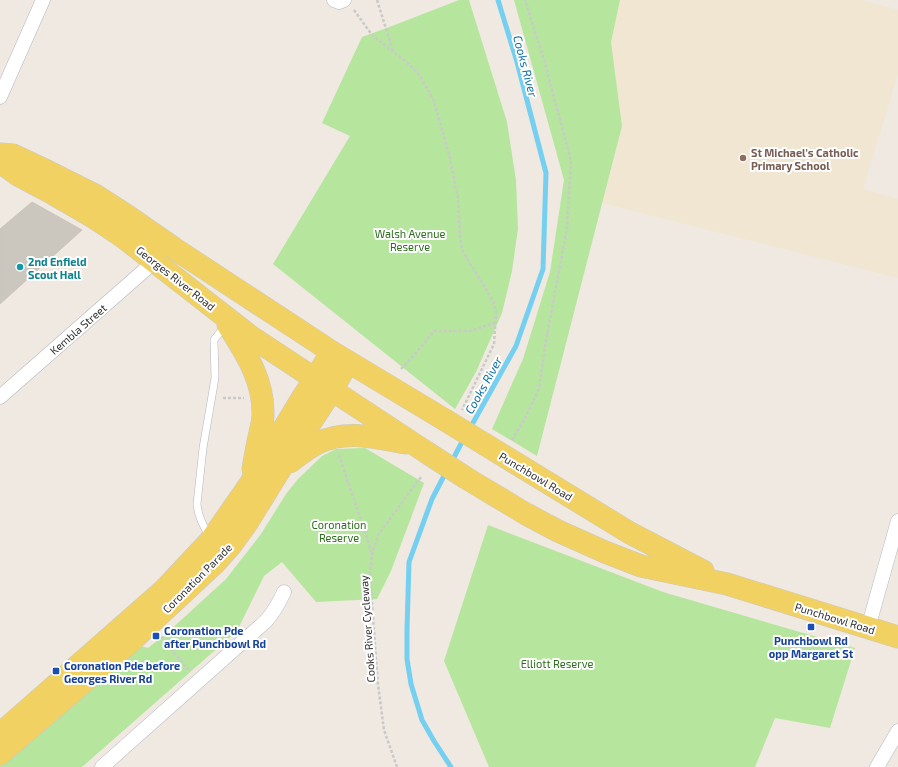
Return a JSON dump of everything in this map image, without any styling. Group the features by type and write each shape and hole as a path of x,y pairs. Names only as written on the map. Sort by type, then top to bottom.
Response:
{"main road":[{"name":"Georges River Road","path":"0,154 13,156 95,195 340,357"},
{"name":"Georges River Road","path":"0,162 18,175 50,192 124,237 250,336 331,390"},
{"path":"211,305 240,344 251,364 259,383 262,396 263,416 250,484"},
{"name":"Coronation Parade","path":"0,754 127,646 215,563 231,545 247,523 331,390 340,357"},
{"name":"Punchbowl Road","path":"340,357 389,386 453,416 486,445 630,533 727,584"},
{"name":"Coronation Parade","path":"0,734 164,590 211,540 250,484 331,390"},
{"name":"Punchbowl Road","path":"331,390 466,478 526,514 558,531 605,552 641,566 727,584 898,637"},
{"path":"281,468 318,443 335,437 352,435 369,436 421,449"}],"street":[{"path":"0,97 43,0"},
{"path":"334,0 347,3"},
{"name":"Kembla Street","path":"0,397 156,261"},
{"path":"868,628 898,521"},
{"path":"102,767 266,622 278,606 284,592"},
{"path":"877,767 898,731"}],"lane":[{"name":"Coronation Parade","path":"211,540 200,518 198,504 203,448 215,378 214,340 226,324"}],"path":[{"path":"377,0 394,51"},
{"path":"509,446 523,422 539,388 546,341 567,228 571,161 545,63 525,0"},
{"path":"347,3 372,35 394,51 418,73 433,99 449,154 458,198 460,238 463,252 494,304 496,312 494,344 483,368 453,416"},
{"path":"401,369 434,331 470,331 495,323"},
{"path":"211,399 249,398"},
{"path":"339,454 372,556"},
{"name":"Cooks River Cycleway","path":"397,767 384,730 378,685 370,576 372,556 378,535 421,478"},
{"path":"159,634 192,674"}],"shaded area":[{"name":"St Michael's Catholic Primary School","path":"620,0 862,0 898,10 898,74 863,189 898,199 898,278 602,203 622,126 611,42"}],"green space":[{"name":"Walsh Avenue Reserve","path":"459,0 469,0 507,122 516,180 518,229 512,271 502,313 476,372 455,409 273,264 350,136 322,123 362,37"},
{"path":"514,0 620,0 611,42 622,126 537,456 492,429 523,359 550,272 564,180"},
{"name":"Coronation Reserve","path":"365,448 424,483 391,571 377,599 316,602 282,562 264,576 237,631 82,767 0,767 0,764 141,646 148,648 167,633 226,579 261,534 286,494 298,479 322,456 336,449"},
{"name":"Elliott Reserve","path":"488,525 663,592 855,648 830,728 775,718 755,767 489,767 444,661"}],"building":[{"name":"2nd Enfield Scout Hall","path":"32,202 82,230 0,304 0,229"}],"waterway":[{"name":"Cooks River","path":"469,430 516,346 543,269 546,173 517,62 498,0"},
{"name":"Cooks River","path":"451,463 464,438"},
{"name":"Cooks River","path":"446,472 432,499 409,562 407,659 411,684 422,720 451,767"}],"place":[{"name":"St Michael's Catholic Primary School","path":"743,158"},
{"name":"2nd Enfield Scout Hall","path":"20,267"},
{"name":"Punchbowl Rd opp Margaret St","path":"811,627"},
{"name":"Coronation Pde after Punchbowl Rd","path":"156,636"},
{"name":"Coronation Pde before Georges River Rd","path":"56,671"}]}
